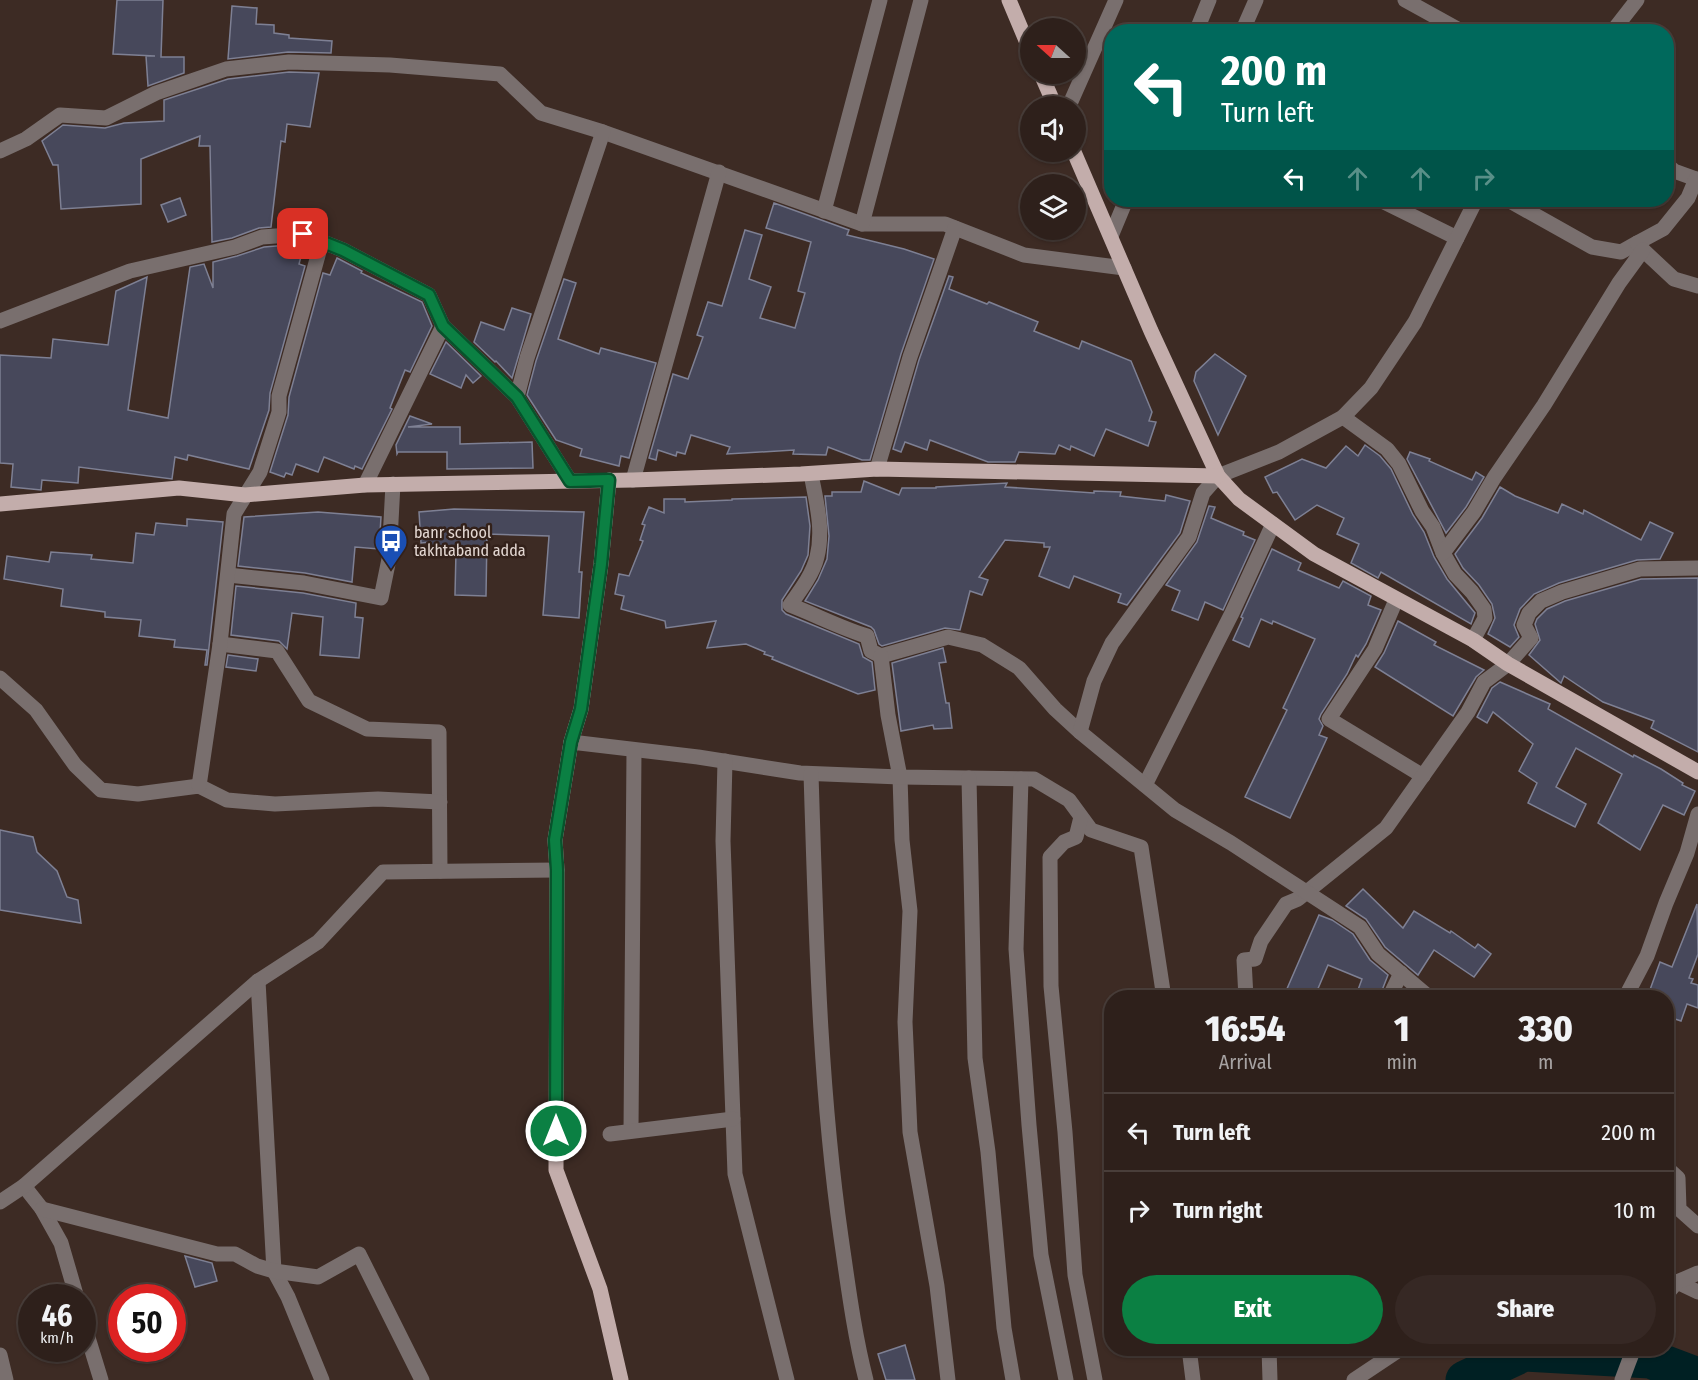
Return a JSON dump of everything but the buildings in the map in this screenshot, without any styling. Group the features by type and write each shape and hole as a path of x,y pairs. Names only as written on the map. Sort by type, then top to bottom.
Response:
{"main road":[{"path":"1009,0 1020,26"},
{"path":"1078,162 1150,331 1218,476 1239,499 1314,554 1473,640 1508,664 1698,772"},
{"path":"0,504 180,488 245,495 365,485 633,480 877,470 1218,476"},
{"path":"609,480 601,564 581,709 571,742 555,840 557,870 556,1170 600,1289 621,1380"}],"street":[{"path":"824,211 880,0"},
{"path":"862,224 921,0"},
{"path":"1105,24 1116,0"},
{"path":"1199,24 1209,0"},
{"path":"1246,24 1256,0"},
{"path":"1405,0 1448,24"},
{"path":"1618,24 1637,0"},
{"path":"1073,96 1104,27"},
{"path":"0,151 26,140 60,115 106,118 156,93 226,69 289,62 390,65 500,74 541,113 719,172 862,224 945,224 1024,255 1124,268"},
{"path":"517,397 526,358 603,132"},
{"path":"1443,553 1474,512 1494,478 1544,405 1640,247 1662,229 1688,198 1697,180 1674,171"},
{"path":"633,480 719,172"},
{"path":"1111,236 1123,207"},
{"path":"1394,207 1457,238"},
{"path":"1080,732 1094,681 1112,643 1190,537 1203,493 1218,476 1279,452 1342,417 1371,388 1415,322 1472,207"},
{"path":"1521,207 1592,247 1621,252 1640,247"},
{"path":"877,470 910,357 956,228"},
{"path":"0,321 130,271 235,247 262,237 303,234 322,241 429,295 443,326 517,397 570,481"},
{"path":"199,786 220,644 234,514 260,472 279,412 279,396 322,241"},
{"path":"1640,247 1674,279 1698,286"},
{"path":"365,485 443,326"},
{"path":"1342,417 1387,449 1399,464 1455,574 1484,609 1485,618 1473,640"},
{"path":"811,474 820,524 817,558 790,605 867,636 871,651 881,656 948,637 982,645 1019,668 1055,709 1080,732 1175,810 1359,927 1378,954 1421,990"},
{"path":"228,575 304,584 381,598 389,559 393,484"},
{"path":"1145,785 1232,614 1273,524"},
{"path":"1246,990 1244,960 1255,959 1262,941 1286,904 1298,899 1386,828 1468,712 1484,682 1508,664 1531,638 1524,625 1529,613 1542,602 1562,592 1640,569 1698,568"},
{"path":"1396,600 1375,649 1329,719 1423,776"},
{"path":"220,644 277,651 309,701 367,729 439,732 440,871"},
{"path":"881,656 888,715 900,777 902,840 910,911 905,1022 910,1132 937,1286 948,1380"},
{"path":"0,678 36,710 75,765 101,790 138,794 199,786 227,800 266,803 378,799 440,802"},
{"path":"571,742 811,774 1034,779 1069,800 1091,830 1141,847 1163,990"},
{"path":"631,1131 634,751"},
{"path":"725,761 723,841 735,1174 787,1380"},
{"path":"811,774 818,998 831,1167 855,1336 866,1380"},
{"path":"969,778 975,1058 988,1152 1004,1328 1013,1380"},
{"path":"1021,779 1016,949 1029,1125 1041,1255 1066,1380"},
{"path":"1628,990 1647,956 1687,853 1698,814"},
{"path":"1081,817 1076,837 1064,842 1050,857 1051,986 1065,1132 1075,1275 1095,1380"},
{"path":"0,1202 24,1186 258,981 318,942 383,872 557,870"},
{"path":"1393,990 1401,973"},
{"path":"258,981 274,1271 288,1297 322,1380"},
{"path":"610,1134 733,1119"},
{"path":"1674,1174 1678,1178 1679,1209 1698,1227"},
{"path":"24,1186 42,1209 61,1243 73,1284"},
{"path":"42,1209 217,1254 235,1254 256,1266 274,1271 318,1277 359,1254 422,1380"},
{"path":"1674,1280 1698,1274"},
{"path":"1674,1282 1698,1292"},
{"path":"0,1355 6,1380"},
{"path":"1190,1356 1193,1380"},
{"path":"1269,1356 1270,1380"},
{"path":"1354,1380 1381,1356"},
{"path":"1622,1380 1631,1356"},
{"path":"95,1362 101,1380"}],"waterway":[{"path":"1465,1380 1516,1356"},
{"path":"1596,1356 1650,1359 1698,1377"}],"place":[{"name":"banr school takhtaband adda","path":"391,570"}],"route":[{"path":"303,234 343,250 429,295 443,326 517,397 570,481 609,480 601,564 581,709 571,742 555,840 557,870 556,1131"}]}
